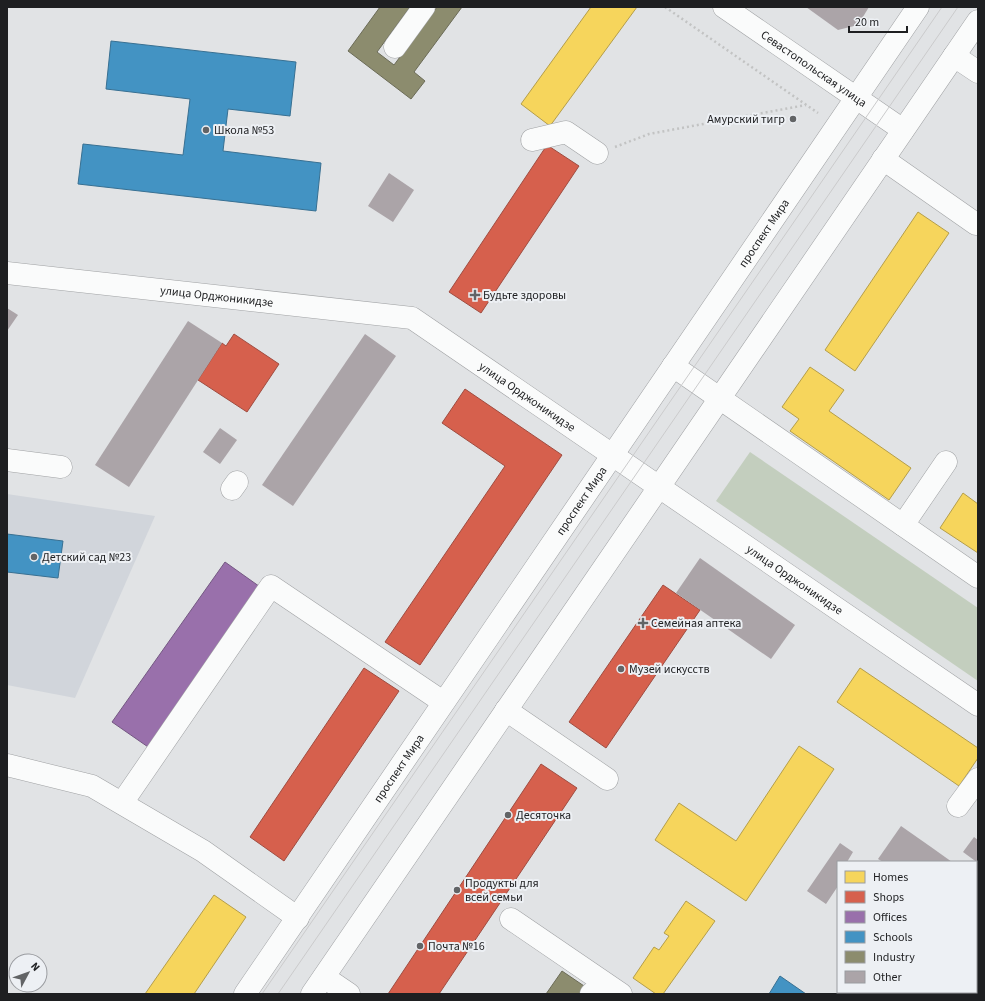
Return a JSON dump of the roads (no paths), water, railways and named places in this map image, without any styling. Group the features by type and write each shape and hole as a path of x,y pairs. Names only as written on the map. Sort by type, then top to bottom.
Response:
{"main road":[{"path":"395,47 424,7"},
{"name":"Севастопольская улица","path":"724,7 903,130"},
{"name":"проспект Мира","path":"245,994 918,7"},
{"path":"349,994 318,985 978,21"},
{"path":"954,56 978,72"},
{"path":"532,140 566,132 597,153"},
{"path":"883,160 976,224"},
{"name":"улица Орджоникидзе","path":"7,273 412,318 660,486 978,705"},
{"path":"673,366 978,577"},
{"path":"7,460 60,467"},
{"path":"903,525 946,462"},
{"path":"122,803 271,586 443,702"},
{"path":"506,710 607,780"},
{"path":"7,765 92,786 203,851 298,918"},
{"path":"958,806 978,779"},
{"path":"512,919 621,994"}],"tram line":[{"path":"262,994 942,7"},
{"path":"278,994 958,7"}],"place":[{"name":"Амурский тигр","path":"793,119"},
{"name":"Школа №53","path":"206,130"},
{"name":"Будьте здоровы","path":"475,295"},
{"name":"Детский сад №23","path":"34,557"},
{"name":"Семейная аптека","path":"643,623"},
{"name":"Музей искусств","path":"621,669"},
{"name":"Десяточка","path":"508,815"},
{"name":"Продукты для всей семьи","path":"457,890"},
{"name":"Почта №16","path":"420,946"}]}
